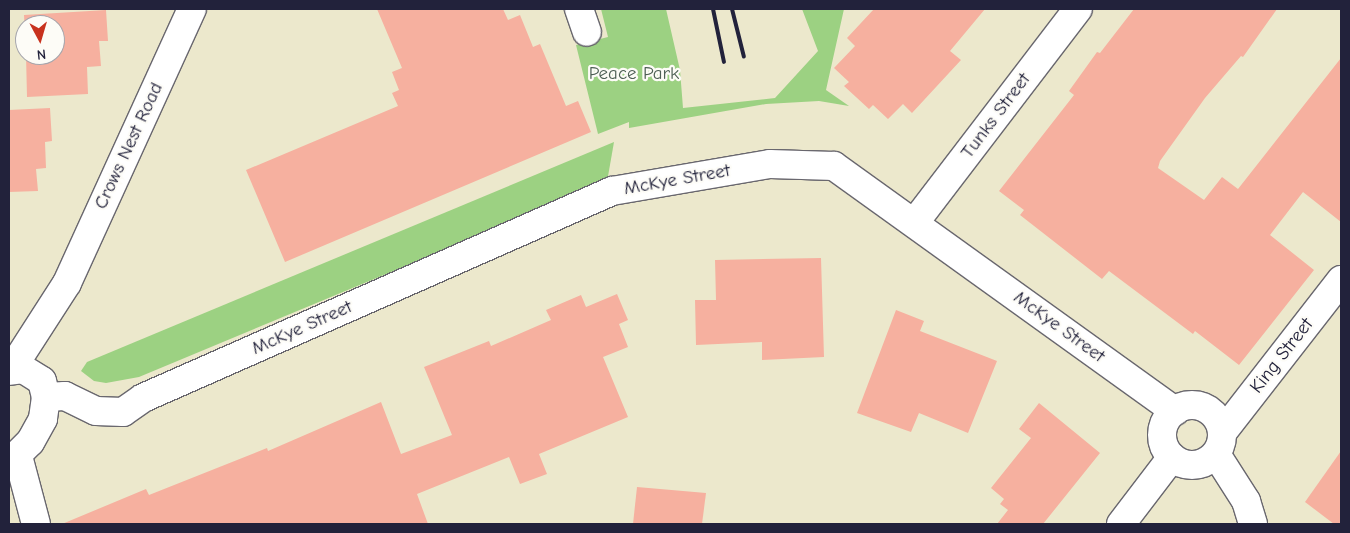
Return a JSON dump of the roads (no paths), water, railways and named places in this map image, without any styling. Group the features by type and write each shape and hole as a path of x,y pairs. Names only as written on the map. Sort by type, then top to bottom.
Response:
{"street":[{"name":"Crows Nest Road","path":"28,379 67,283 192,9"},
{"name":"Tunks Street","path":"915,222 1078,9"},
{"name":"McKye Street","path":"28,379 96,411 109,412 131,409 143,398 612,192 770,164 834,166 915,222 1175,411"},
{"name":"King Street","path":"1219,443 1341,280"},
{"path":"28,379 43,418 30,442 14,459 34,519"},
{"path":"1219,443 1200,464 1189,465 1172,457 1163,442 1164,424 1175,411 1195,406 1205,408 1219,423 1219,443 1246,501 1253,524"},
{"path":"1121,524 1172,457"},
{"path":"9,491 34,519"}],"railway":[{"path":"713,9 724,62"},
{"path":"732,9 744,57"}],"park label":[{"name":"Peace Park","path":"634,74"}]}
